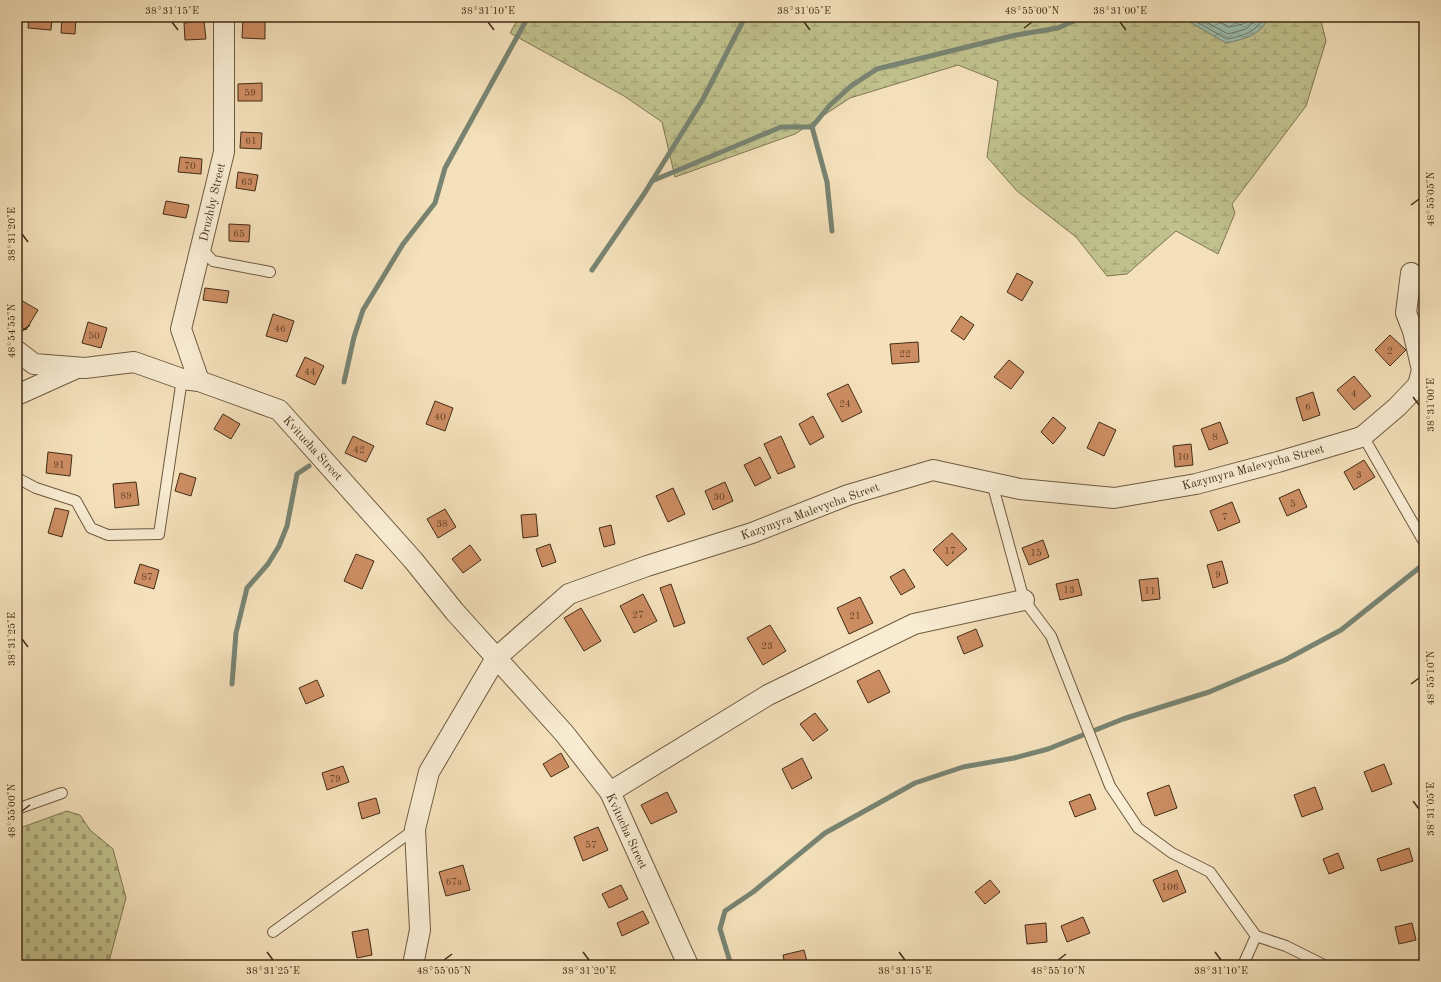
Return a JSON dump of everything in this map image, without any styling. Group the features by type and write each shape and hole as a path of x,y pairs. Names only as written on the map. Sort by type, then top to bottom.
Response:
{"street":[{"name":"Druzhby Street","path":"190,380 181,329 224,152 224,17"},
{"name":"Kazymyra Malevycha Street","path":"496,658 569,594 647,566 752,533 848,495 933,470 1020,489 1114,498 1196,484 1278,462 1363,436 1397,407 1418,385 1422,370 1413,331 1406,313 1411,273"},
{"name":"Kvitucha Street","path":"17,351 34,364 85,368 134,362 279,410 413,560 496,658 564,733 610,792 688,965"},
{"path":"17,395 79,367"},
{"path":"610,792 768,695 914,624 1024,600"},
{"path":"413,965 420,930 415,829 429,772 496,658"}],"lane":[{"path":"201,248 213,261 270,272"},
{"path":"17,478 36,488 76,501 91,528 108,535 159,534 190,380"},
{"path":"1363,436 1424,542"},
{"path":"992,483 1024,600 1051,636 1110,786 1138,828 1172,852 1210,872 1256,936 1286,946 1324,965"},
{"path":"17,809 62,793"},
{"path":"273,932 415,829"},
{"path":"1244,965 1256,936"}],"green space":[{"path":"519,17 1320,17 1326,41 1306,106 1232,204 1235,213 1218,254 1176,231 1127,274 1107,276 1076,237 1017,191 987,157 998,81 958,65 850,98 795,134 675,177 662,122 624,96 510,33"},
{"path":"67,811 80,815 90,830 113,849 126,898 108,965 17,965 17,829"}],"water":[{"path":"1181,17 1269,17 1261,29 1256,33 1239,40 1226,43"}],"building":[{"path":"29,17 52,17 51,30 28,28"},
{"path":"62,17 76,17 75,34 61,33"},
{"path":"243,17 265,18 265,39 242,38"},
{"path":"204,21 206,39 185,40 184,23"},
{"path":"262,83 262,101 238,101 238,84"},
{"path":"241,132 262,133 261,149 240,148"},
{"path":"180,157 202,159 201,174 178,172"},
{"path":"238,172 258,175 255,191 236,188"},
{"path":"166,201 189,205 186,218 163,214"},
{"path":"229,224 250,225 249,242 229,241"},
{"path":"1017,273 1033,282 1022,301 1007,292"},
{"path":"205,288 229,291 227,303 203,300"},
{"path":"19,299 38,310 26,330 17,324 17,302"},
{"path":"273,314 294,321 287,342 266,336"},
{"path":"961,316 974,325 964,340 951,331"},
{"path":"88,322 107,328 101,348 82,343"},
{"path":"1390,335 1406,350 1390,366 1375,350"},
{"path":"918,342 919,362 892,364 890,344"},
{"path":"305,357 324,366 315,385 296,376"},
{"path":"1009,360 1024,372 1011,389 994,377"},
{"path":"1354,376 1371,396 1354,410 1337,390"},
{"path":"848,384 862,412 842,422 827,394"},
{"path":"1313,392 1320,415 1303,421 1296,398"},
{"path":"435,401 453,408 445,431 426,424"},
{"path":"223,414 240,424 231,439 214,429"},
{"path":"813,416 824,437 810,445 799,424"},
{"path":"1053,417 1066,428 1053,444 1041,432"},
{"path":"1099,422 1116,430 1104,456 1087,448"},
{"path":"1220,422 1228,443 1209,450 1201,429"},
{"path":"353,436 374,446 366,462 345,453"},
{"path":"781,436 795,467 778,474 764,444"},
{"path":"1191,444 1193,465 1175,467 1173,446"},
{"path":"48,452 72,455 70,476 46,473"},
{"path":"760,457 771,478 755,486 744,465"},
{"path":"1364,460 1375,477 1354,490 1344,472"},
{"path":"180,473 196,478 191,496 175,491"},
{"path":"136,482 139,505 115,508 113,484"},
{"path":"725,482 733,501 713,510 705,491"},
{"path":"673,488 685,514 668,522 656,496"},
{"path":"1299,489 1307,507 1287,516 1279,498"},
{"path":"1232,502 1240,522 1218,531 1210,511"},
{"path":"55,508 69,511 62,537 48,533"},
{"path":"445,509 456,527 438,538 427,519"},
{"path":"536,514 538,536 523,538 521,515"},
{"path":"611,525 615,544 604,547 599,528"},
{"path":"952,533 967,549 947,566 933,550"},
{"path":"1043,540 1049,557 1029,565 1022,548"},
{"path":"550,544 556,562 542,567 536,549"},
{"path":"470,545 481,560 463,573 452,559"},
{"path":"356,554 374,561 362,589 344,581"},
{"path":"1222,561 1228,583 1213,588 1207,565"},
{"path":"140,564 159,570 154,589 134,583"},
{"path":"904,569 915,587 901,595 890,577"},
{"path":"1158,578 1160,599 1142,601 1139,580"},
{"path":"1078,579 1082,595 1060,600 1056,584"},
{"path":"671,584 685,623 674,627 660,588"},
{"path":"643,594 657,621 634,633 620,606"},
{"path":"860,597 873,623 849,634 837,608"},
{"path":"581,608 601,641 584,651 564,618"},
{"path":"770,625 786,651 763,665 747,638"},
{"path":"976,629 983,646 964,654 957,637"},
{"path":"879,670 890,692 868,703 857,681"},
{"path":"317,680 324,696 306,704 299,688"},
{"path":"815,713 828,730 813,741 800,724"},
{"path":"561,753 569,767 551,777 543,764"},
{"path":"802,758 812,778 792,789 782,769"},
{"path":"1384,764 1392,784 1372,792 1364,772"},
{"path":"343,766 349,782 327,790 322,773"},
{"path":"1169,785 1177,808 1155,816 1147,793"},
{"path":"1315,787 1323,809 1302,817 1294,795"},
{"path":"667,792 677,812 651,824 641,805"},
{"path":"1090,794 1096,809 1075,817 1069,802"},
{"path":"376,798 380,813 362,819 358,803"},
{"path":"598,827 608,850 583,861 574,837"},
{"path":"1409,848 1413,861 1381,871 1377,859"},
{"path":"1338,853 1344,868 1329,874 1323,859"},
{"path":"463,865 470,890 446,896 439,872"},
{"path":"1177,870 1186,892 1163,902 1153,880"},
{"path":"990,880 1000,892 985,904 975,892"},
{"path":"621,885 628,899 609,908 602,894"},
{"path":"643,911 649,923 622,936 617,923"},
{"path":"1083,917 1090,933 1067,942 1061,926"},
{"path":"1046,923 1047,942 1027,944 1025,925"},
{"path":"1412,923 1416,940 1399,944 1395,927"},
{"path":"368,929 372,955 357,958 352,932"},
{"path":"804,950 808,965 785,965 783,955"}],"waterway":[{"path":"344,382 354,337 363,310 403,244 435,203 445,168 528,17"},
{"path":"592,270 644,194 703,99 745,17"},
{"path":"832,231 827,182 812,127 830,105 851,86 877,69 1016,35 1058,28 1083,17"},
{"path":"652,181 781,127 812,127"},
{"path":"232,684 236,633 247,588 268,564 279,546 287,526 297,474 309,466"},
{"path":"731,965 720,929 725,911 753,892 825,833 915,783 963,767 1014,758 1048,749 1123,719 1209,692 1285,660 1341,630 1424,564"}]}
